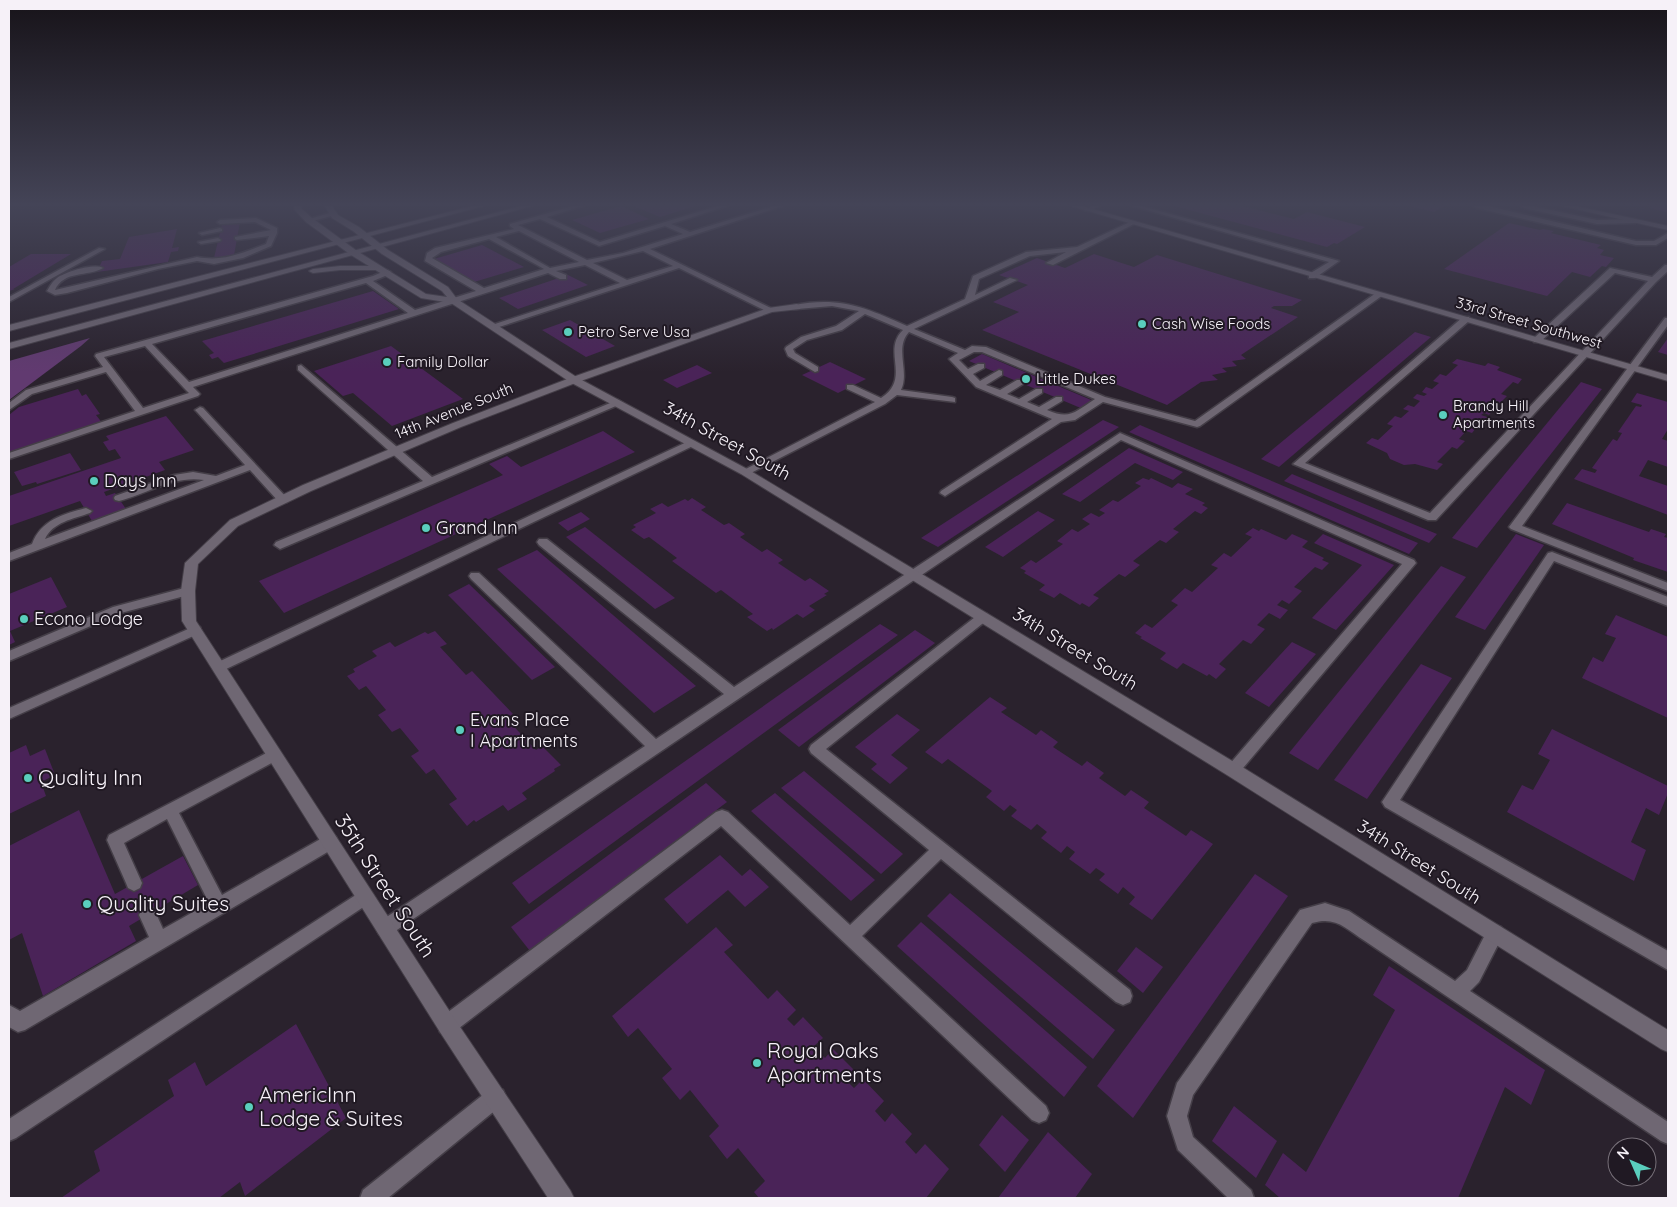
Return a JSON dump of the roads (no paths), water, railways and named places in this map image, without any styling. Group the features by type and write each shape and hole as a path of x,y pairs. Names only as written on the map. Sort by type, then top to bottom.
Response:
{"street":[{"path":"9,328 272,259"},
{"path":"9,346 331,259"},
{"name":"34th Street South","path":"365,259 424,296 454,301"},
{"name":"34th Street South","path":"399,259 445,289 454,301 574,380 745,472 1233,770 1668,1042"},
{"name":"33rd Street Southwest","path":"1255,259 1668,378"},
{"path":"241,284 323,270 383,270"},
{"name":"14th Avenue South","path":"188,592 192,563 234,523 283,500 395,451 574,380 771,310 797,307"},
{"name":"35th Street South","path":"188,592 190,621 195,630 447,1025 562,1198"}],"lane":[{"path":"9,300 82,259"},
{"path":"99,268 73,272 55,284 51,291 55,293 67,291 156,267 172,259"},
{"path":"212,259 214,262 226,259"},
{"path":"429,259 487,291 502,297"},
{"path":"533,259 563,277"},
{"path":"581,259 626,283"},
{"path":"187,386 535,274 601,259"},
{"path":"665,259 771,310"},
{"path":"969,300 976,278 1017,259"},
{"path":"1050,263 1057,259"},
{"path":"1312,276 1335,261 1329,259"},
{"path":"493,326 679,266"},
{"path":"1466,319 1298,464 1432,518 1584,353 1653,280 1668,267"},
{"path":"141,412 99,356 367,280 383,270"},
{"path":"1537,340 1613,270 1653,280"},
{"path":"535,274 549,281"},
{"path":"367,280 414,313"},
{"path":"519,280 532,287"},
{"path":"745,472 882,402 895,392 901,380 898,341 900,334 909,328 1013,280"},
{"path":"502,286 514,292"},
{"path":"583,287 595,293"},
{"path":"1059,419 979,385 953,359 972,349 983,349 996,357 1074,390 1197,424 1379,295"},
{"path":"551,298 562,304"},
{"path":"533,304 543,310"},
{"path":"797,307 832,304 865,310 965,352"},
{"path":"520,308 530,314"},
{"path":"815,369 790,354 789,349 792,345 835,330 855,319 865,310"},
{"path":"1668,320 1516,527 1668,587"},
{"path":"9,456 194,394 146,342"},
{"path":"968,374 982,366"},
{"path":"300,368 430,481"},
{"path":"9,408 29,392 107,369"},
{"path":"979,385 999,373"},
{"path":"1000,394 1020,382"},
{"path":"850,386 882,402"},
{"path":"1020,402 1039,390"},
{"path":"895,392 952,400"},
{"path":"1039,410 1059,399"},
{"path":"945,493 1059,419 1072,418 1102,399"},
{"path":"280,545 618,403"},
{"path":"200,410 283,500"},
{"path":"385,928 654,746 914,575 1120,436 1410,563 1233,770"},
{"path":"219,667 691,443"},
{"path":"9,557 252,466"},
{"path":"119,498 174,478 193,475 215,480"},
{"path":"37,546 40,533 52,523 86,511"},
{"path":"544,542 732,694"},
{"path":"1668,602 1552,556 1390,802 1668,961"},
{"path":"475,576 654,746"},
{"path":"9,656 117,610 188,592"},
{"path":"984,617 816,749 1123,996"},
{"path":"9,714 195,630"},
{"path":"134,883 115,840 274,755"},
{"path":"170,810 219,906"},
{"path":"447,1025 722,817 1040,1113"},
{"path":"9,1014 18,1023 330,842"},
{"path":"850,936 941,850"},
{"path":"9,1131 365,897"},
{"path":"1243,1198 1185,1144 1177,1116 1184,1090 1306,916 1325,911 1343,917 1457,991 1668,1134"},
{"path":"148,915 159,941"},
{"path":"1457,991 1473,976 1495,933"},
{"path":"371,1198 496,1097"}],"place":[{"name":"Cash Wise Foods","path":"1142,324"},
{"name":"Petro Serve Usa","path":"568,332"},
{"name":"Family Dollar","path":"387,362"},
{"name":"Little Dukes","path":"1026,379"},
{"name":"Brandy Hill Apartments","path":"1443,415"},
{"name":"Days Inn","path":"94,481"},
{"name":"Grand Inn","path":"426,528"},
{"name":"Econo Lodge","path":"24,619"},
{"name":"Evans Place I Apartments","path":"460,730"},
{"name":"Quality Inn","path":"28,778"},
{"name":"Quality Suites","path":"87,904"},
{"name":"Royal Oaks Apartments","path":"757,1063"},
{"name":"AmericInn Lodge & Suites","path":"249,1107"}]}
